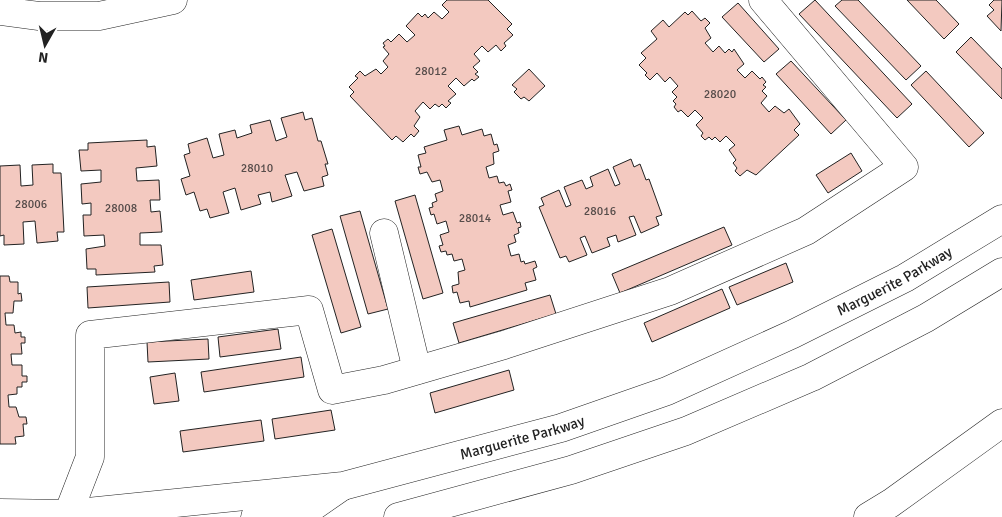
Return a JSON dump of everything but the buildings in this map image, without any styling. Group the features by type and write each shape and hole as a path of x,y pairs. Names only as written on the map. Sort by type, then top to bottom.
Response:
{"main road":[{"path":"0,11 39,16 99,16 173,0"},
{"path":"68,514 90,457 90,335 309,310 332,390 384,380 504,345 670,290 806,231 904,167 763,0"},
{"name":"Marguerite Parkway","path":"0,513 68,514 343,486 561,428 667,391 793,334 905,278 1002,219"},
{"path":"384,233 417,370"},
{"path":"398,517 571,470 686,432 821,372 926,318 1002,272"},
{"path":"868,517 891,504 1002,423"},
{"path":"255,517 308,510 343,486"}]}
